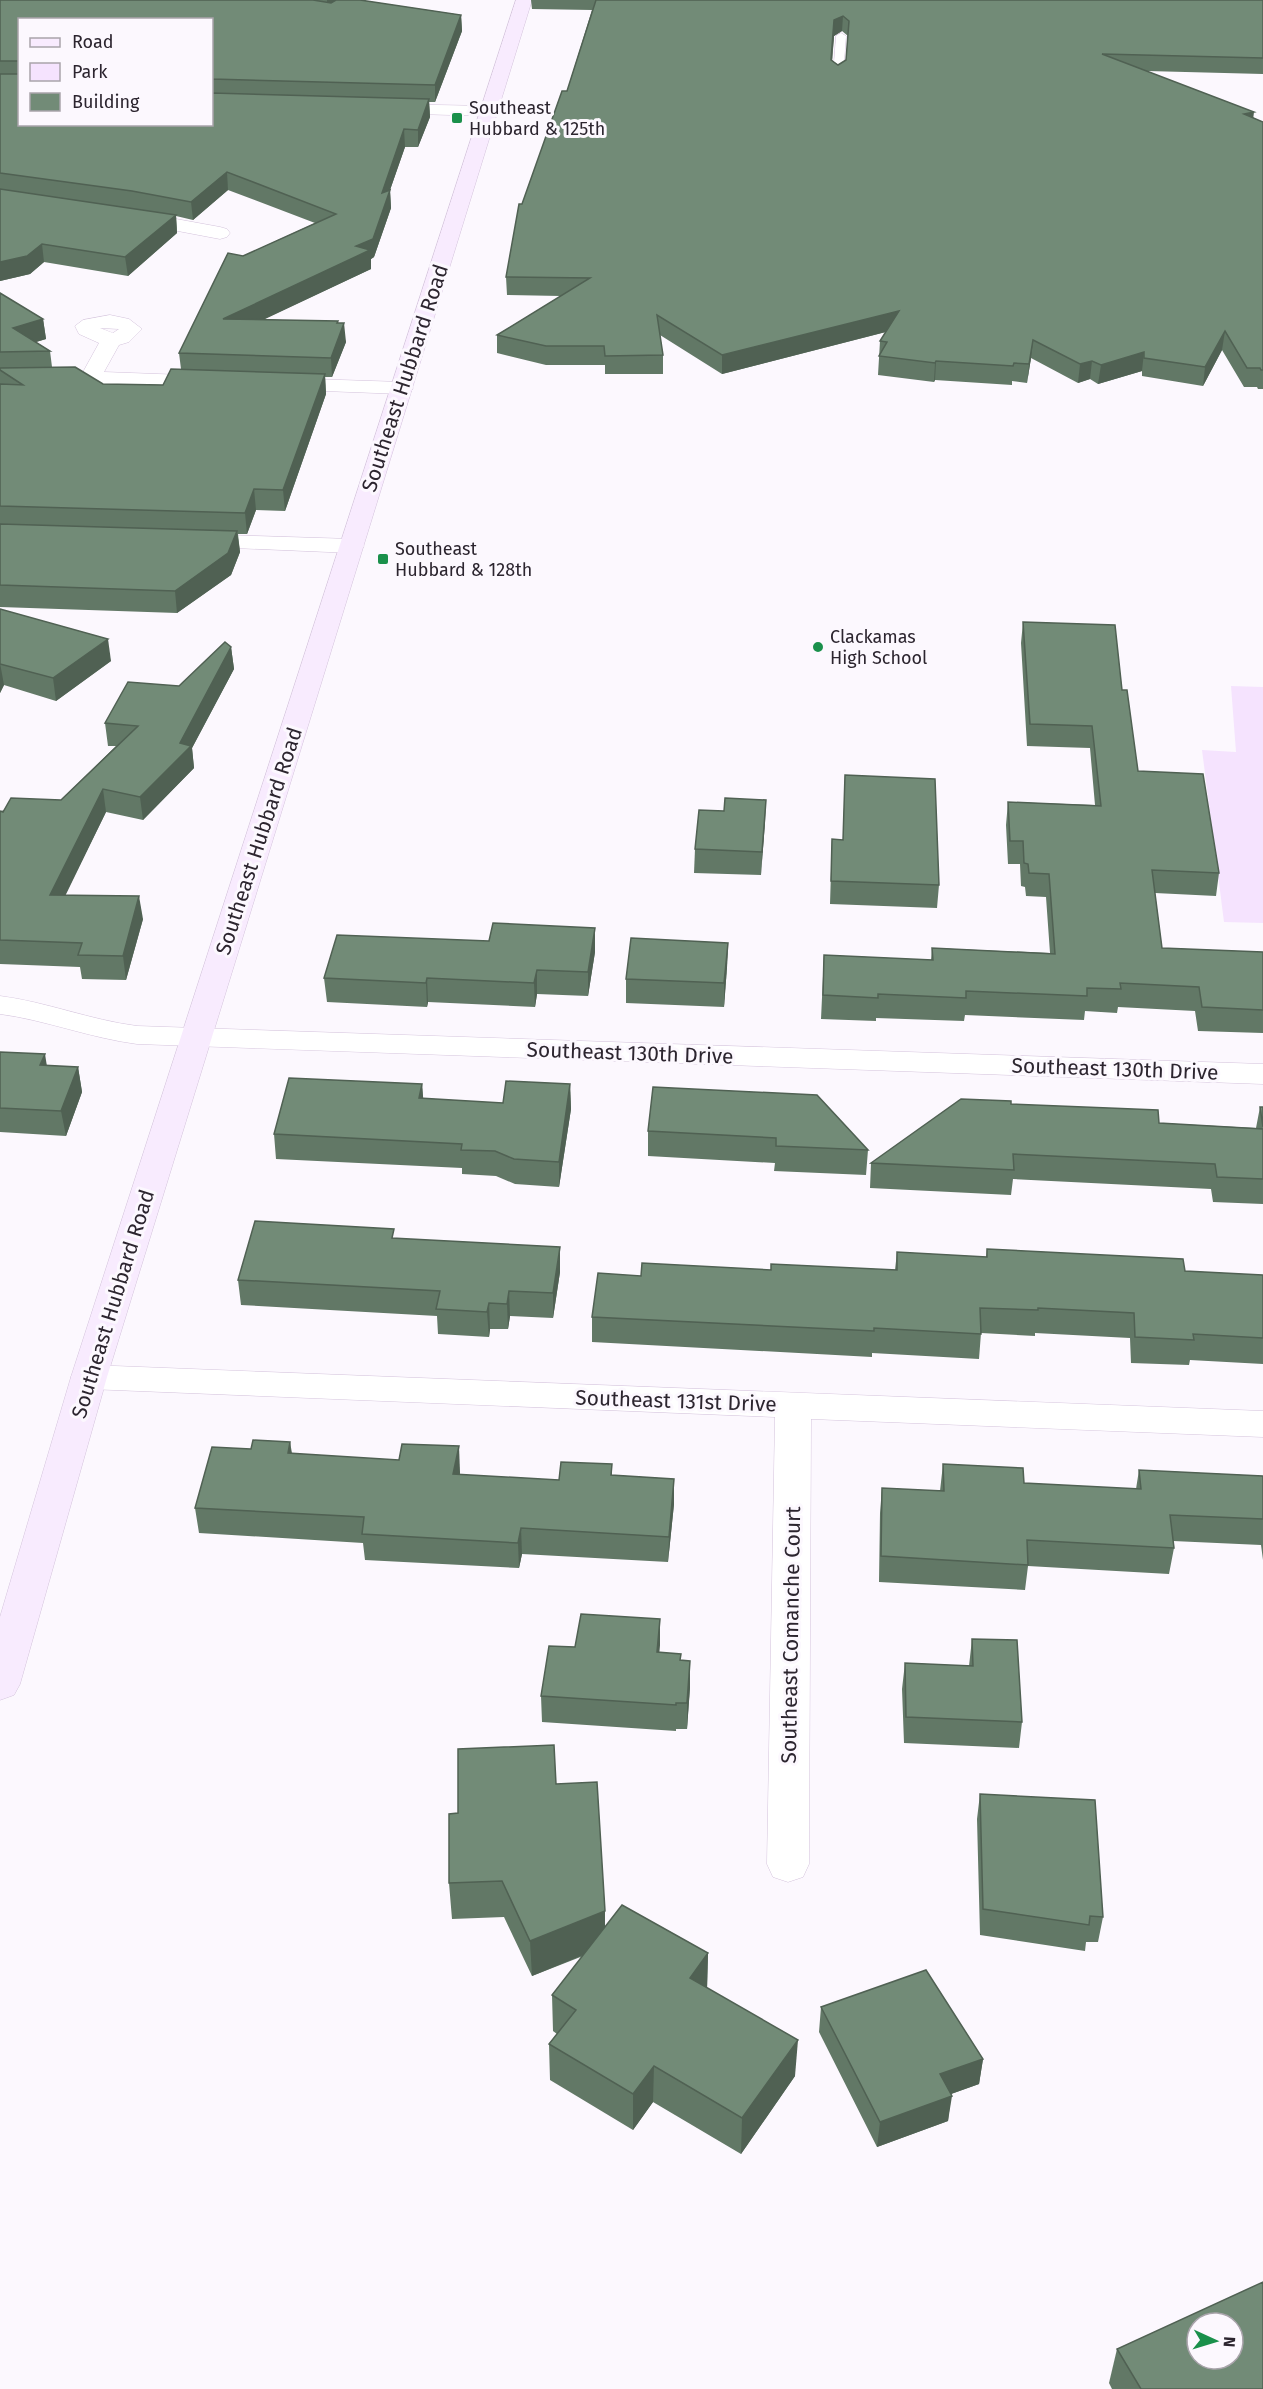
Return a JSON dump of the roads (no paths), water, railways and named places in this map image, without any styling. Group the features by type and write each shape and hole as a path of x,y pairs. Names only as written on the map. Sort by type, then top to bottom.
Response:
{"main road":[{"name":"Southeast Hubbard Road","path":"0,1684 89,1377 524,0"}],"street":[{"path":"368,109 489,111"},
{"path":"111,213 220,233"},
{"path":"90,378 111,340"},
{"path":"0,380 90,378 233,382"},
{"path":"257,383 402,388"},
{"path":"167,540 352,546"},
{"name":"Southeast 130th Drive","path":"0,1005 22,1008 106,1031 196,1038 1263,1074"},
{"name":"Southeast 131st Drive","path":"89,1377 1263,1424"},
{"name":"Southeast Comanche Court","path":"788,1864 793,1406"}],"lane":[{"path":"838,75 841,36"}],"place":[{"name":"Southeast Hubbard & 125th","path":"457,118"},
{"name":"Southeast Hubbard & 128th","path":"383,559"},
{"name":"Clackamas High School","path":"818,647"}]}
